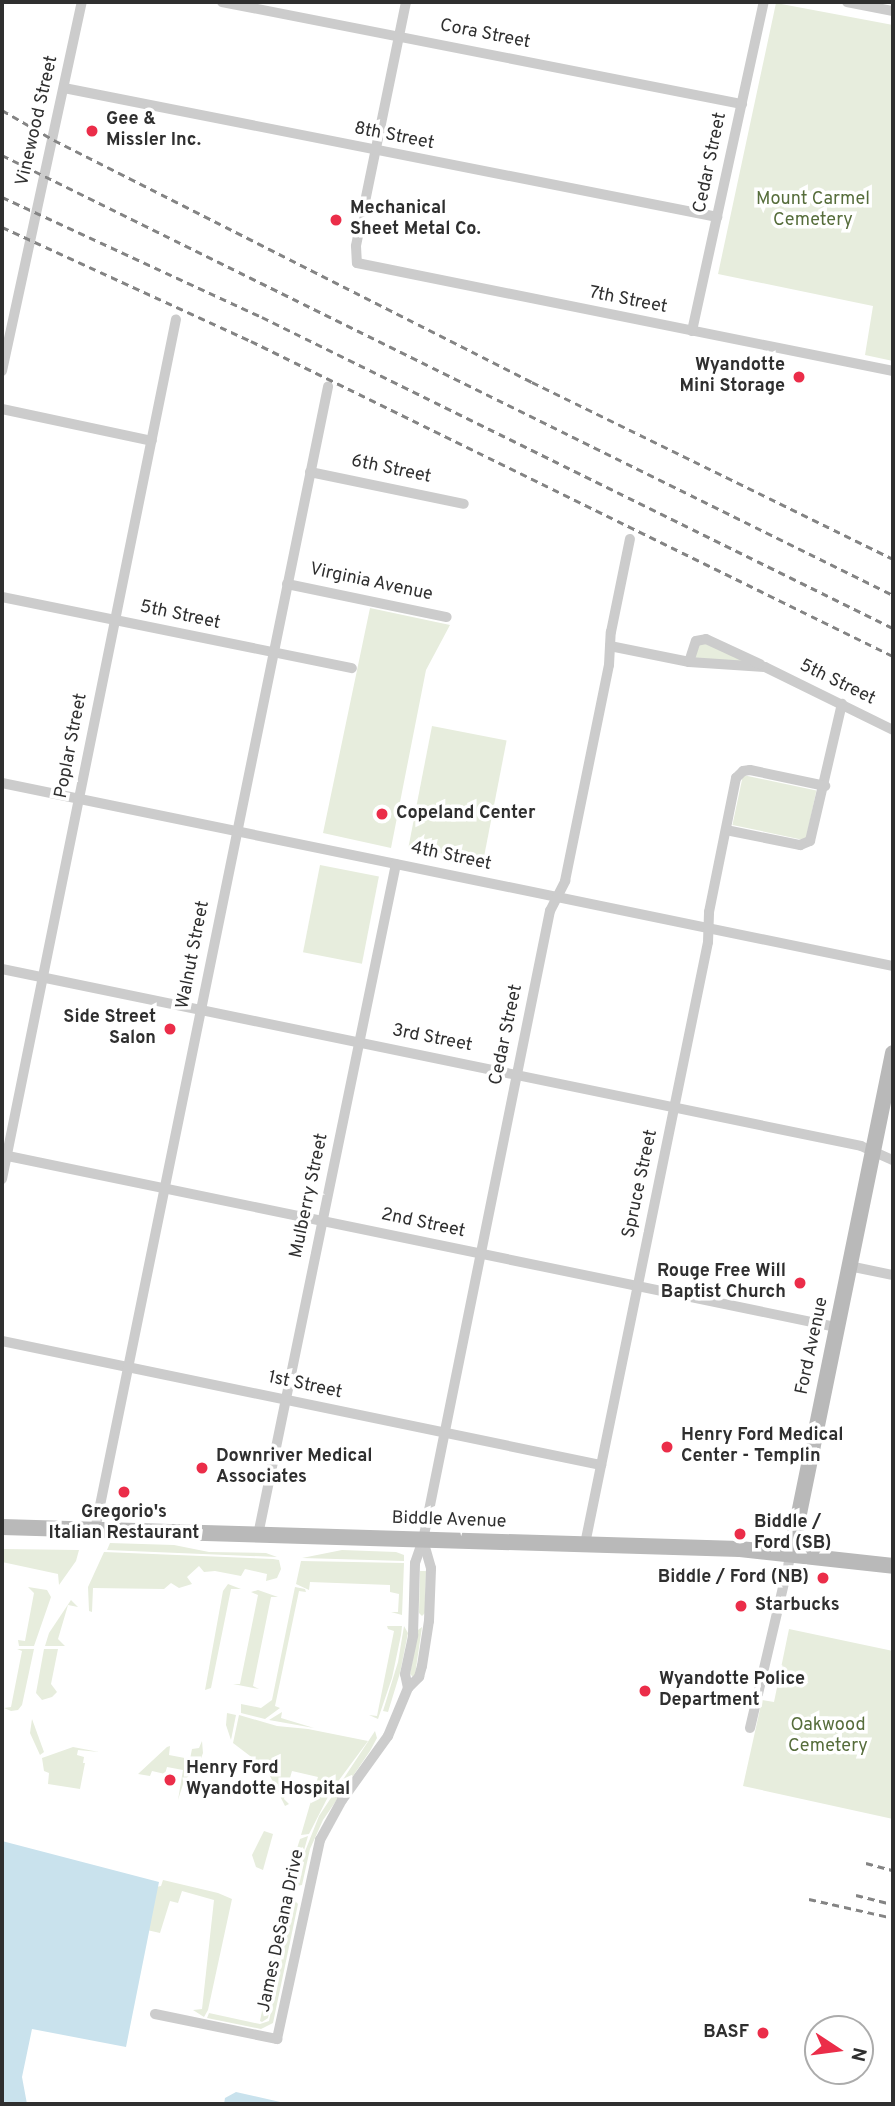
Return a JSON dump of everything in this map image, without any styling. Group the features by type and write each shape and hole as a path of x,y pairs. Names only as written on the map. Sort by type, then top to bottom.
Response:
{"main road":[{"name":"Ford Avenue","path":"791,1553 893,1053"},
{"name":"Biddle Avenue","path":"2,1527 585,1544 791,1553 893,1566"}],"street":[{"name":"Vinewood Street","path":"2,371 38,193 82,2"},
{"name":"Cora Street","path":"222,2 742,104"},
{"path":"377,151 407,2"},
{"name":"Cedar Street","path":"692,331 764,2"},
{"path":"847,2 893,11"},
{"name":"8th Street","path":"64,88 717,218"},
{"name":"7th Street","path":"377,151 356,246 357,263 893,372"},
{"name":"Poplar Street","path":"2,1179 4,1156 43,977 176,319"},
{"name":"Walnut Street","path":"95,1530 328,387"},
{"path":"2,409 152,441"},
{"name":"6th Street","path":"310,472 464,504"},
{"name":"Cedar Street","path":"423,1540 550,911 565,884 609,665 610,646 630,539"},
{"name":"Virginia Avenue","path":"287,584 447,617"},
{"name":"5th Street","path":"2,597 352,668"},
{"name":"5th Street","path":"689,662 696,641 706,639 893,730"},
{"name":"5th Street","path":"610,646 689,662 765,667"},
{"path":"726,830 807,844 813,836 842,704"},
{"name":"Spruce Street","path":"585,1544 674,1108 736,778 743,771 825,786"},
{"name":"4th Street","path":"2,783 893,966"},
{"name":"Mulberry Street","path":"258,1535 396,864"},
{"name":"3rd Street","path":"2,969 862,1146 893,1160"},
{"name":"2nd Street","path":"4,1156 836,1327"},
{"path":"849,1266 893,1275"},
{"name":"1st Street","path":"2,1341 601,1465"},
{"name":"James DeSana Drive","path":"155,2014 277,2039 311,1871 320,1840 342,1800 388,1736 408,1688 419,1677 428,1633 431,1569 423,1540"},
{"name":"Ford Avenue","path":"750,1728 791,1553"}],"green space":[{"name":"Mount Carmel Cemetery","path":"776,3 893,25 893,361 865,355 873,306 718,274"},
{"path":"370,608 450,625 426,670 391,848 323,833"},
{"path":"706,639 765,667 689,662 692,649"},
{"path":"432,726 507,741 483,864 408,850"},
{"path":"743,775 816,791 806,840 732,825"},
{"path":"320,865 379,876 362,964 303,952"},
{"path":"110,1543 174,1545 209,1552 266,1553 277,1557 107,1550"},
{"path":"2,1549 79,1550 76,1561 59,1585 58,1574 2,1562"},
{"path":"342,1550 396,1552 404,1555 404,1561 302,1558"},
{"path":"104,1552 273,1559 279,1560 281,1569 277,1578 266,1581 267,1574 245,1569 241,1576 215,1571 204,1572 199,1566 187,1577 192,1584 179,1588 171,1583 164,1589 93,1588 92,1612 89,1611 88,1587"},
{"path":"301,1561 404,1563 402,1615 391,1612 398,1612 399,1594 390,1592 390,1585 310,1582 309,1590 296,1584"},
{"path":"420,1571 426,1571 425,1613 422,1616 419,1613"},
{"path":"228,1584 241,1589 231,1589 211,1688 205,1690 223,1591"},
{"path":"28,1587 47,1590 51,1597 34,1646 19,1646 18,1640 25,1641 34,1593"},
{"path":"295,1587 305,1589 306,1592 299,1591 275,1706 280,1708 265,1719 241,1713 241,1704 261,1708 272,1700"},
{"path":"258,1590 278,1597 271,1597 253,1686 259,1689 233,1684 240,1684 258,1595 251,1592"},
{"path":"71,1600 78,1607 68,1605 58,1639 65,1646 45,1646 49,1633"},
{"path":"387,1626 402,1626 392,1678 378,1719 369,1715 377,1716 394,1631"},
{"path":"404,1626 408,1633 400,1673 388,1712 383,1711 398,1662"},
{"path":"422,1627 413,1677 410,1674 418,1630"},
{"name":"Oakwood Cemetery","path":"789,1629 893,1651 893,1819 743,1786 762,1700 774,1702"},
{"path":"17,1649 34,1649 22,1705 18,1710 11,1711 4,1708 11,1707 22,1651"},
{"path":"44,1649 58,1649 51,1684 57,1692 42,1700 36,1693"},
{"path":"282,1712 281,1718 314,1728 269,1720"},
{"path":"227,1713 236,1715 231,1740 226,1725"},
{"path":"239,1715 277,1726 368,1741 331,1791 309,1834 301,1835 318,1777 292,1771 284,1799 289,1804 285,1806 266,1768 233,1743"},
{"path":"32,1719 44,1752 40,1755 30,1733"},
{"path":"375,1731 377,1738 370,1751 323,1820 310,1849 302,1885 297,1886 304,1854 319,1816"},
{"path":"202,1741 203,1753 198,1766 184,1781 178,1800 183,1770 167,1767 165,1774 152,1771 150,1776 138,1774 167,1747 170,1746 169,1755 190,1759 192,1749 199,1748"},
{"path":"73,1747 99,1752 78,1750 77,1755 84,1757 85,1763 80,1789 48,1784 49,1773 44,1771 42,1758"},
{"path":"264,1831 273,1834 263,1870 256,1867 252,1855"},
{"path":"308,1836 294,1886 290,1885 290,1870 300,1839"},
{"path":"163,1880 232,1899 208,2010 204,2017 193,2010 202,2009 214,1900 182,1891 178,1903 170,1901 160,1933 147,1930 156,1887 161,1886"},
{"path":"285,1897 292,1898 268,2018 262,2022 260,2021"},
{"path":"294,1900 298,1904 273,2023 261,2029 207,2018 209,2013 260,2024 269,2021"}],"water":[{"path":"2,1841 159,1882 126,2047 32,2029 22,2077 27,2104 2,2104"},
{"path":"236,2092 289,2104 224,2104 225,2098"}],"railway":[{"path":"2,110 54,140 532,382 893,559"},
{"path":"2,155 893,595"},
{"path":"2,197 262,317 893,628"},
{"path":"2,227 251,341 893,656"},
{"path":"866,1863 893,1870"},
{"path":"856,1895 893,1904"},
{"path":"809,1899 893,1918"}],"place":[{"name":"Gee & Missler Inc.","path":"92,131"},
{"name":"Mechanical Sheet Metal Co.","path":"336,220"},
{"name":"Wyandotte Mini Storage","path":"799,377"},
{"name":"Copeland Center","path":"382,814"},
{"name":"Side Street Salon","path":"170,1029"},
{"name":"Rouge Free Will Baptist Church","path":"800,1283"},
{"name":"Henry Ford Medical Center - Templin","path":"667,1447"},
{"name":"Downriver Medical Associates","path":"202,1468"},
{"name":"Gregorio's Italian Restaurant","path":"124,1492"},
{"name":"Biddle / Ford (SB)","path":"740,1534"},
{"name":"Biddle / Ford (NB)","path":"823,1578"},
{"name":"Starbucks","path":"741,1606"},
{"name":"Wyandotte Police Department","path":"645,1691"},
{"name":"Henry Ford Wyandotte Hospital","path":"170,1780"},
{"name":"BASF","path":"763,2033"}]}
